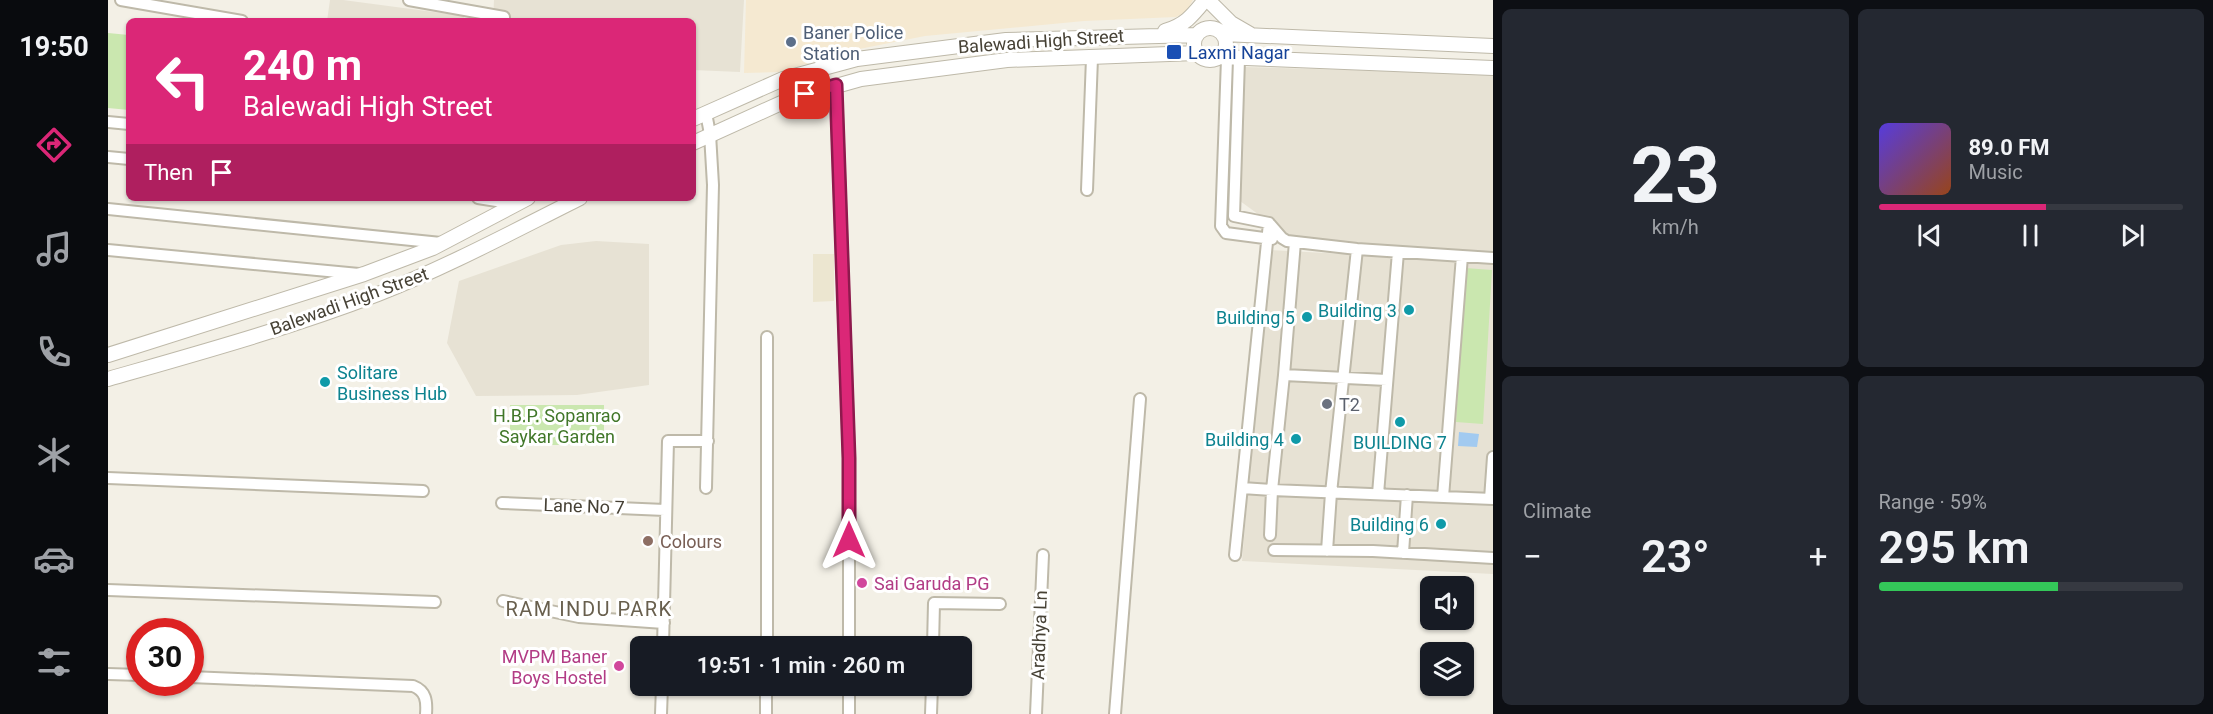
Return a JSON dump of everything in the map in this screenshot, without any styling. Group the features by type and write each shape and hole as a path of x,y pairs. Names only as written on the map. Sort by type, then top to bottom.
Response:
{"street":[{"path":"121,0 225,18"},
{"path":"409,0 504,17"},
{"path":"1206,0 1201,32 1193,44 1196,53 1207,61 1229,58 1493,68"},
{"path":"1149,35 1180,26 1206,0"},
{"path":"1206,0 1231,23 1256,37"},
{"path":"1201,32 1215,28 1223,34 1229,58 1234,216 1223,231"},
{"name":"Balewadi High Street","path":"699,116 783,79 857,59 1006,40 1201,32"},
{"path":"1223,34 1493,46"},
{"name":"Balewadi High Street","path":"696,141 790,99 861,79 1007,60 1196,53"},
{"path":"1087,190 1092,58"},
{"path":"1229,58 1221,206 1223,231 1267,240 1282,238 1295,242 1356,249 1493,258"},
{"path":"836,85 849,458 849,636"},
{"path":"748,94 757,113"},
{"path":"699,116 710,134 713,195 706,488"},
{"path":"108,122 126,124"},
{"path":"108,157 126,159"},
{"name":"Balewadi High Street","path":"108,355 364,274 441,243 521,201"},
{"name":"Balewadi High Street","path":"108,379 225,346 378,294 442,266 574,201"},
{"path":"108,209 441,243"},
{"path":"1234,216 1269,223 1282,238"},
{"path":"1235,555 1269,223"},
{"path":"1270,535 1272,490 1295,242"},
{"path":"1328,551 1331,493 1356,249"},
{"path":"108,250 364,274"},
{"path":"1378,494 1398,252"},
{"path":"1443,497 1462,256"},
{"path":"767,337 767,636"},
{"path":"1284,375 1387,380"},
{"path":"1115,714 1140,399"},
{"path":"663,636 668,441 708,441"},
{"path":"1242,488 1492,499 1493,457"},
{"path":"108,478 423,491"},
{"path":"1403,553 1407,495"},
{"name":"Lane No 7","path":"502,503 665,510"},
{"path":"1274,550 1493,558"},
{"name":"Aradhya Ln","path":"1036,714 1043,555"},
{"path":"108,590 435,602"},
{"path":"503,601 579,617 664,623"},
{"path":"933,636 933,603 1000,604"},
{"path":"108,674 126,675"},
{"path":"204,678 413,686 424,694 426,714"},
{"path":"661,714 662,696"},
{"path":"766,696 766,714"},
{"path":"849,696 849,714"},
{"path":"932,696 932,714"}],"shaded area":[{"path":"330,0 464,16 464,18 327,18"},
{"path":"494,0 744,0 740,72 696,70 696,18 493,18"},
{"path":"746,0 1193,0 1186,12 1176,17 1084,21 925,36 849,51 779,72 744,73"},
{"path":"1245,67 1493,74 1493,254 1291,238 1240,201"},
{"path":"596,241 649,244 649,385 577,395 476,396 447,343 459,281 561,245"},
{"path":"1269,250 1493,262 1493,574 1242,561"},
{"path":"813,254 834,254 834,301 813,302"}],"green space":[{"path":"108,33 126,35 126,110 108,108"},
{"path":"1465,268 1492,270 1483,424 1456,422"},
{"name":"H.B.P. Sopanrao Saykar Garden","path":"510,405 604,405 604,445 510,445"}],"water":[{"path":"1459,432 1479,434 1477,447 1458,446"}],"place":[{"name":"Baner Police Station","path":"791,42"},
{"name":"Laxmi Nagar","path":"1174,52"},
{"name":"Building 3","path":"1409,310"},
{"name":"Building 5","path":"1307,317"},
{"name":"Solitare Business Hub","path":"325,382"},
{"name":"T2","path":"1327,404"},
{"name":"BUILDING 7","path":"1400,422"},
{"name":"Building 4","path":"1296,439"},
{"name":"Building 6","path":"1441,524"},
{"name":"Colours","path":"648,541"},
{"name":"Sai Garuda PG","path":"862,583"},
{"name":"MVPM Baner Boys Hostel","path":"619,666"}],"district":[{"name":"RAM INDU PARK","path":"589,609"}],"route":[{"path":"805,94 836,85 849,458 849,540"}]}
